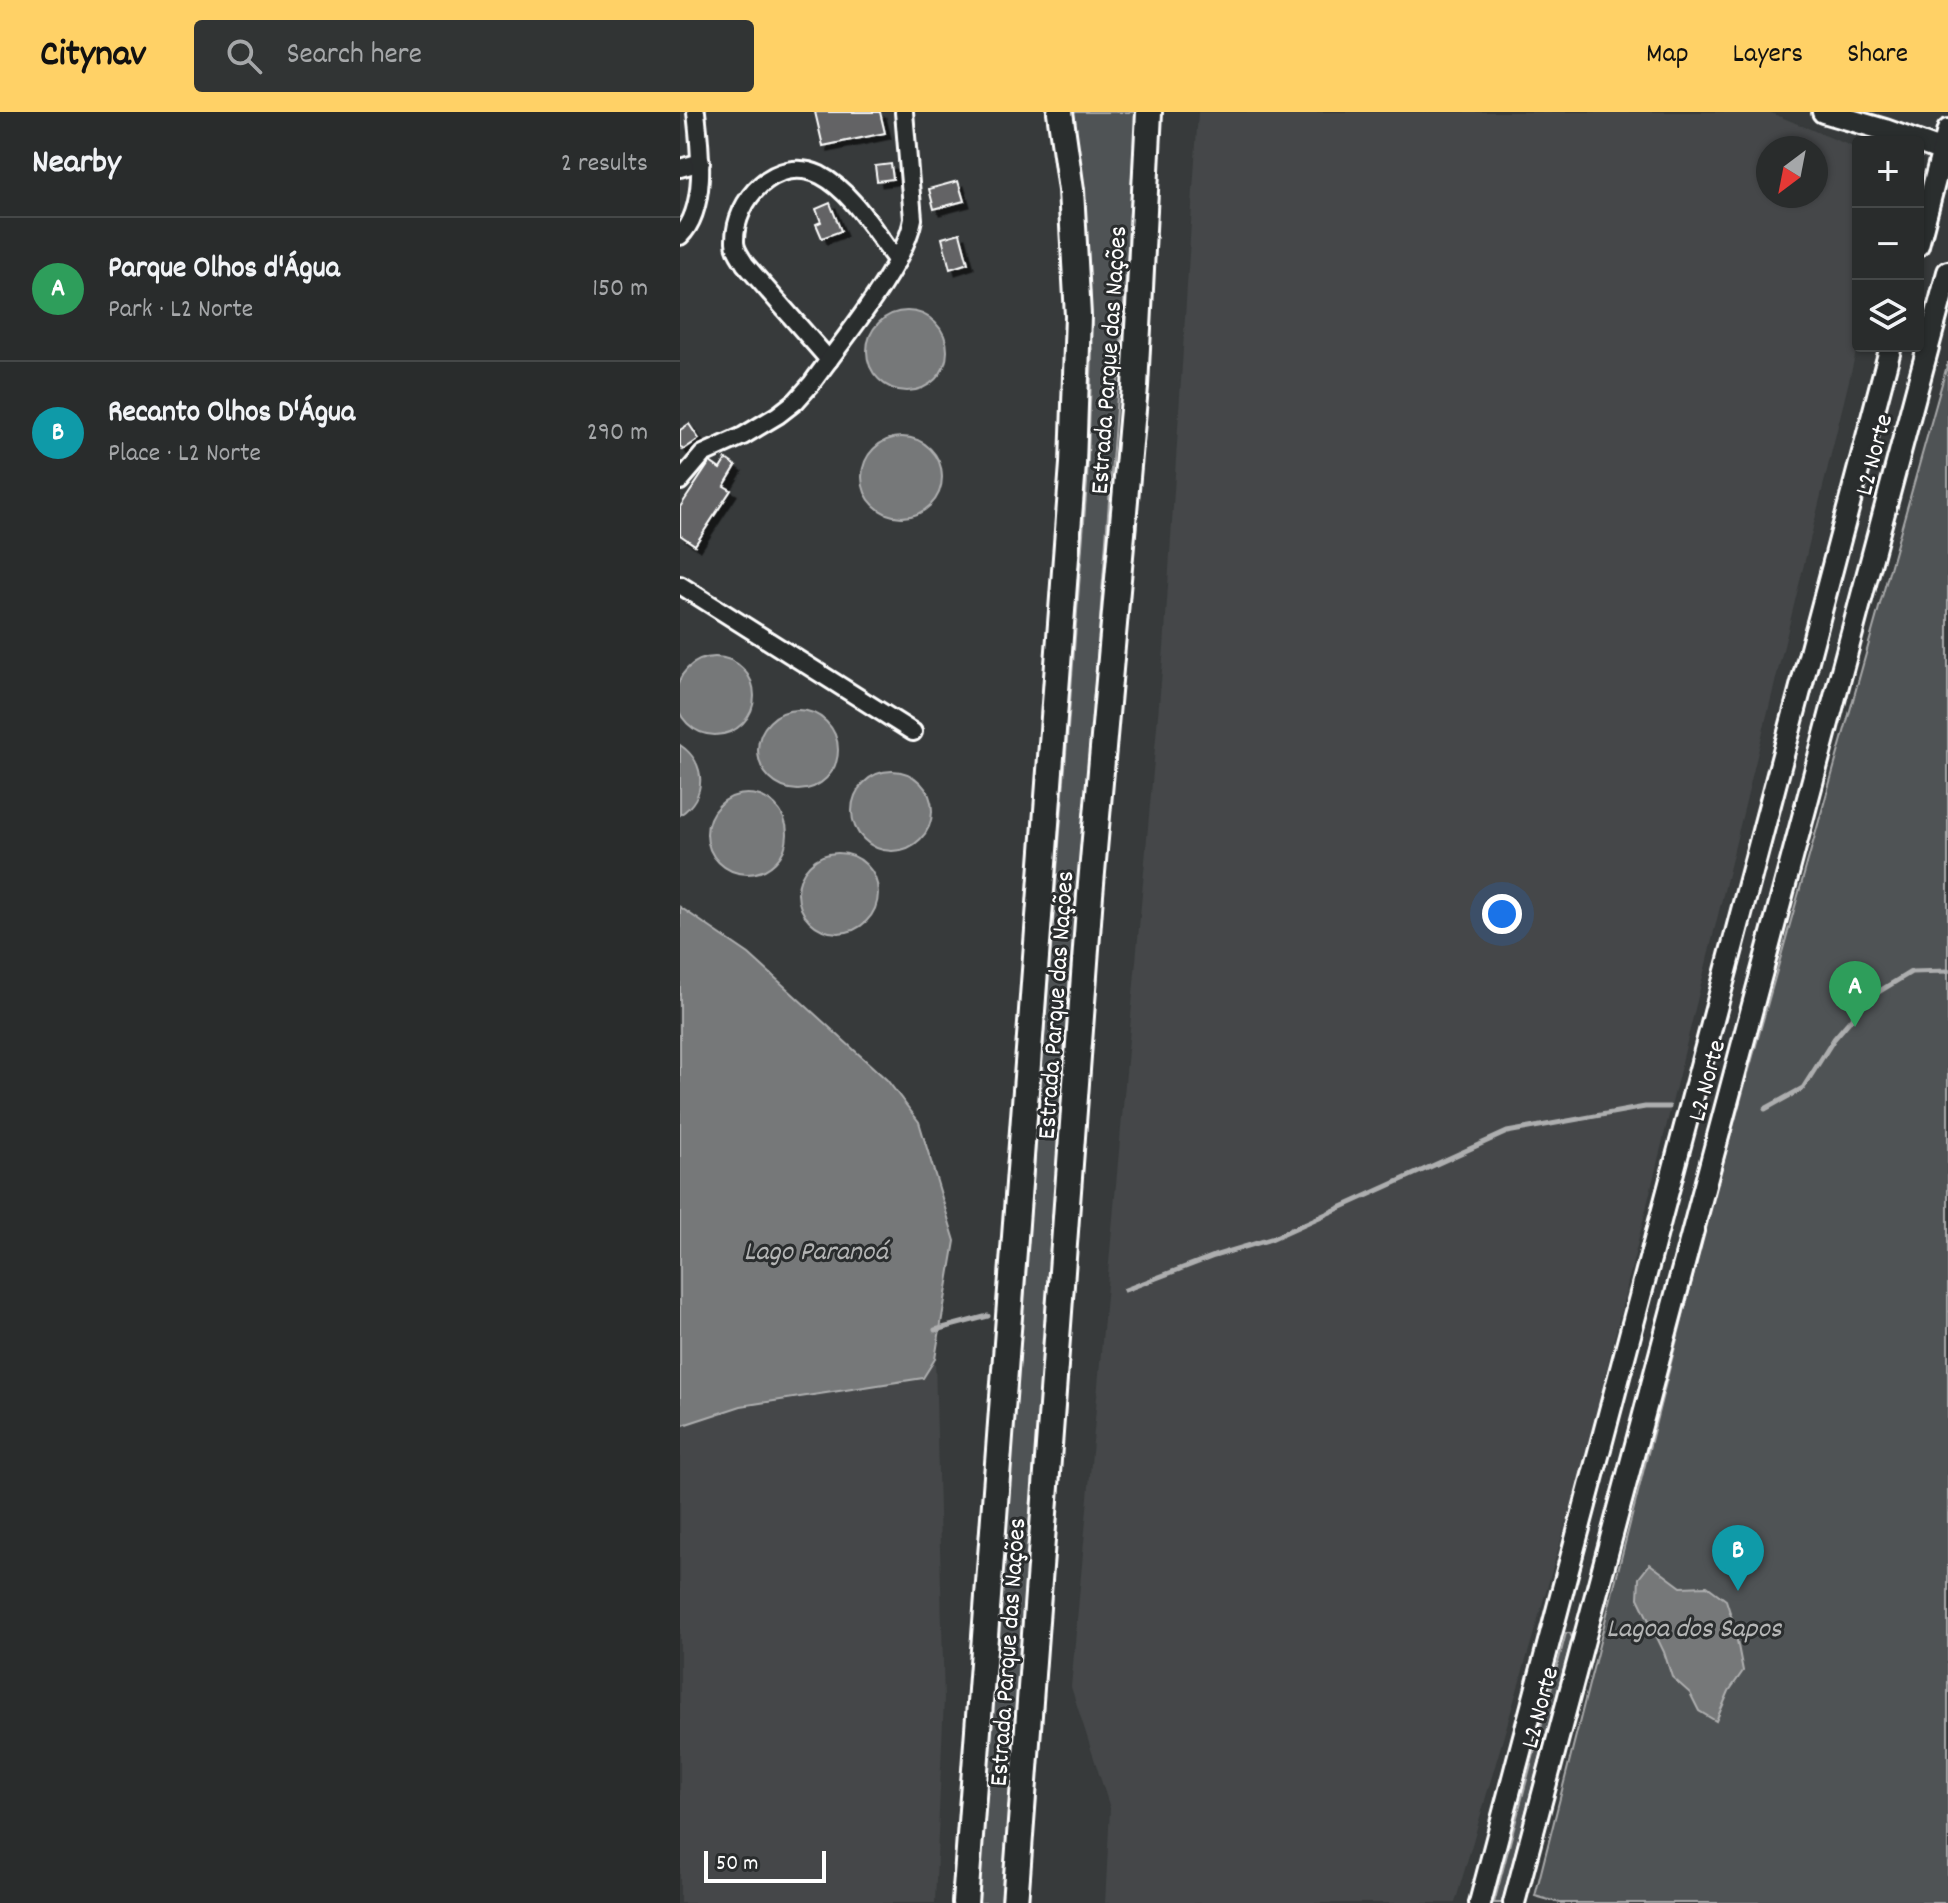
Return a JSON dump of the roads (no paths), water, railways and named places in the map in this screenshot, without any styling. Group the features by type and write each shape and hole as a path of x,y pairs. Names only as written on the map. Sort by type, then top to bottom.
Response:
{"highway":[{"name":"Estrada Parque das Nações","path":"965,1903 1073,464 1078,316 1071,190 1060,112"},
{"name":"Estrada Parque das Nações","path":"1015,1903 1090,895 1135,387 1149,112"}],"main road":[{"path":"1823,112 1943,151"},
{"path":"1924,222 1948,130"},
{"name":"L2 Norte","path":"1514,1903 1948,272"},
{"name":"L2 Norte","path":"1480,1903 1889,352"},
{"path":"1555,1612 1587,1622"}],"lane":[{"path":"680,236 687,229 693,214 701,162 696,112"},
{"path":"680,481 703,454 743,436 796,401 829,360 897,261 910,234 913,219 904,112"},
{"path":"680,168 701,162"},
{"path":"829,360 737,251 738,219 747,199 760,183 777,175 798,169 819,175 845,194 897,261"},
{"path":"680,585 913,732"}],"water":[{"path":"907,311 922,314 935,323 944,336 947,351 944,366 935,379 922,388 907,391 892,388 879,379 870,366 867,351 870,336 879,323 892,314"},
{"path":"902,437 917,440 930,449 939,462 942,477 939,492 930,505 917,514 902,517 887,514 874,505 865,492 862,477 865,462 874,449 887,440"},
{"path":"715,657 730,660 743,668 751,681 754,696 751,711 743,724 730,732 715,735 700,732 687,724 679,711 676,696 679,681 687,668 700,660"},
{"path":"798,710 813,713 826,722 835,735 838,750 835,765 826,778 813,787 798,790 783,787 770,778 761,765 758,750 761,735 770,722 783,713"},
{"path":"680,745 695,761 700,780 695,799 680,815"},
{"path":"892,771 907,774 920,783 929,796 932,811 929,826 920,839 907,848 892,851 877,848 864,839 855,826 852,811 855,796 864,783 877,774"},
{"path":"747,794 762,797 775,806 784,819 787,834 784,849 775,862 762,871 747,874 732,871 719,862 710,849 707,834 710,819 719,806 732,797"},
{"path":"838,853 853,856 866,865 875,878 878,893 875,908 866,921 853,930 838,933 823,930 810,921 801,908 798,893 801,878 810,865 823,856"},
{"name":"Lago Paranoá","path":"680,907 749,954 887,1080 919,1122 955,1241 935,1359 923,1378 741,1406 680,1426"},
{"name":"Lagoa dos Sapos","path":"1650,1564 1681,1587 1707,1586 1726,1600 1743,1671 1729,1691 1716,1721 1699,1711 1690,1693 1672,1677 1664,1652 1638,1598 1639,1578"}],"waterway":[{"path":"1765,1109 1803,1088 1834,1039 1870,997 1911,972 1948,971"},
{"path":"1125,1290 1214,1256 1271,1239 1507,1132 1645,1107 1669,1107"},
{"path":"935,1330 988,1316"}],"place":[{"name":"Parque Olhos d'Água","path":"1855,1027"},
{"name":"Recanto Olhos D'Água","path":"1738,1591"}]}
